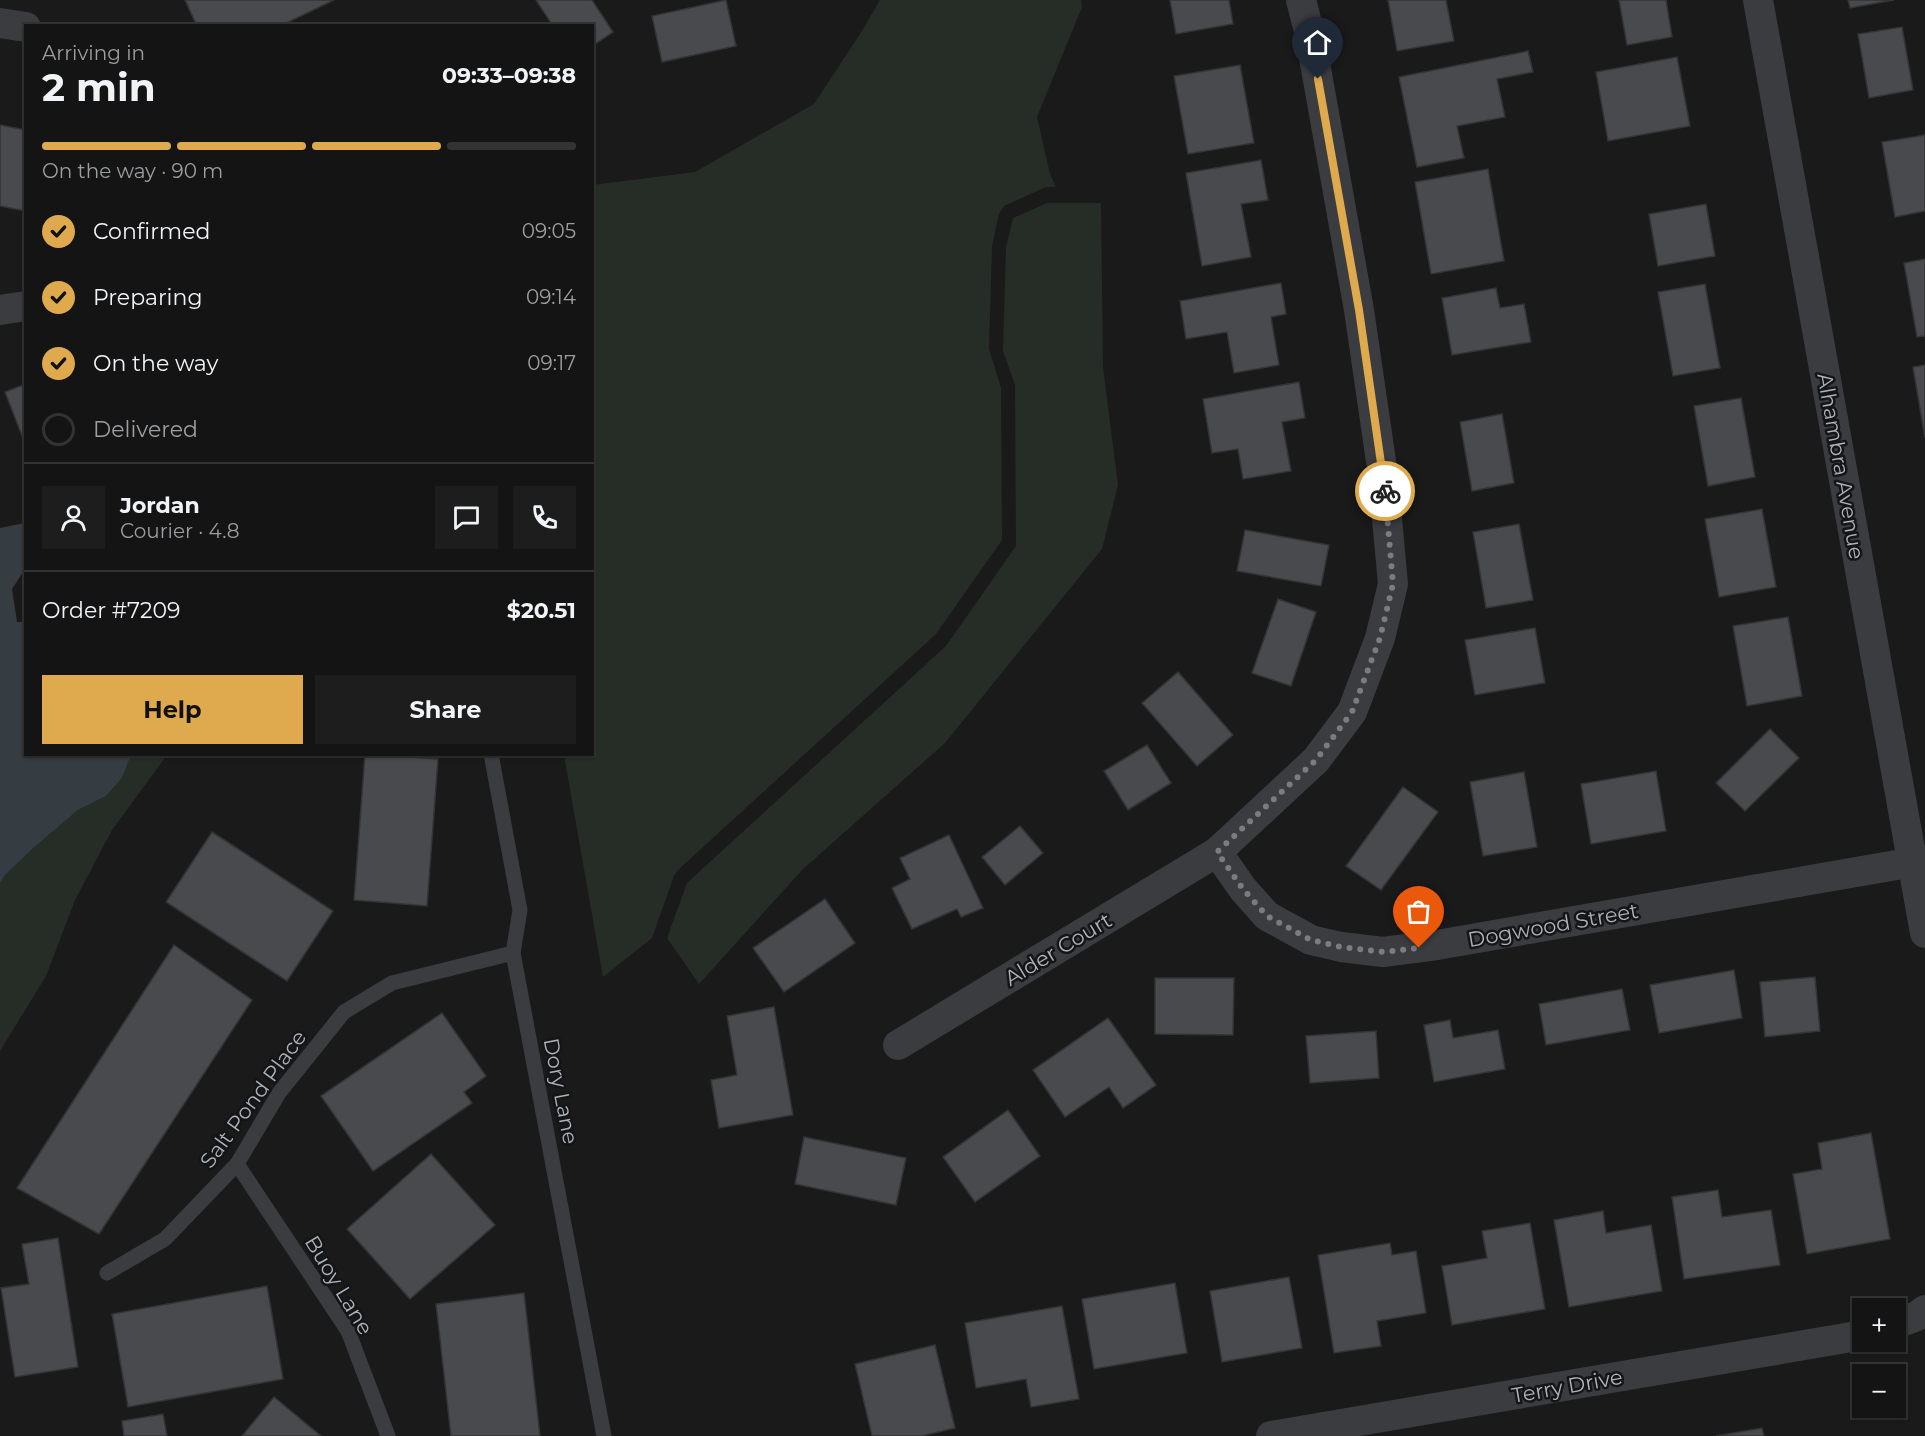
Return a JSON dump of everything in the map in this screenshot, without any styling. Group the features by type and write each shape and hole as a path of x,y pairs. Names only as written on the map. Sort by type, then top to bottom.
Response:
{"street":[{"name":"Alder Court","path":"898,1046 1217,852 1316,760 1352,712 1380,638 1393,584 1383,474 1359,310 1310,35 1301,0"},
{"name":"Alhambra Avenue","path":"1758,0 1918,861 1925,933"},
{"path":"0,23 24,27"},
{"path":"0,310 24,306"},
{"name":"Dogwood Street","path":"1217,852 1243,889 1267,916 1311,940 1341,947 1383,952 1449,944 1918,861"},
{"path":"1906,1320 1925,1310"},
{"name":"Terry Drive","path":"1271,1436 1852,1337"}],"lane":[{"name":"Dory Lane","path":"490,756 520,910 513,953 604,1436"},
{"name":"Salt Pond Place","path":"107,1273 165,1239 237,1164 279,1093 344,1012 392,983 513,953"},
{"name":"Buoy Lane","path":"237,1164 348,1331 387,1436"}],"shaded area":[{"path":"880,0 1081,0 1082,7 1037,117 1050,174 1056,187 1046,187 1004,206 999,214 992,246 989,349 1001,388 1002,540 936,634 678,870 652,938 603,977 564,756 594,756 594,185 695,172 814,104"},
{"path":"1047,203 1101,203 1103,367 1118,485 1102,549 945,743 803,869 699,984 667,938 687,883 946,646 1016,546 1015,385 1003,351 1006,247 1013,218"},
{"path":"24,523 24,571 12,589 17,622 24,622 24,756 131,756 122,778 106,796 78,810 31,850 5,875 0,883 0,528"},
{"path":"131,756 166,756 112,830 75,900 46,976 0,1051 0,883 5,875 31,850 78,810 106,796 122,778"}],"building":[{"path":"185,0 334,0 284,24 196,24"},
{"path":"536,0 592,0 613,32 594,45 594,24 552,24"},
{"path":"726,0 736,46 662,62 652,16"},
{"path":"1170,0 1229,0 1233,24 1176,34"},
{"path":"1388,0 1446,0 1454,41 1397,51"},
{"path":"1619,0 1666,0 1672,37 1627,45"},
{"path":"1848,0 1894,0 1850,8"},
{"path":"1902,27 1913,90 1869,98 1858,34"},
{"path":"1528,51 1533,72 1497,79 1505,117 1457,126 1464,158 1417,167 1399,77"},
{"path":"1677,57 1690,126 1608,141 1596,72"},
{"path":"1240,65 1254,143 1188,154 1174,76"},
{"path":"0,125 24,130 24,211 0,206"},
{"path":"1925,135 1925,211 1895,217 1882,142"},
{"path":"1261,160 1268,200 1241,204 1251,257 1202,266 1186,173"},
{"path":"1488,169 1504,261 1431,274 1415,182"},
{"path":"1706,204 1715,256 1658,266 1649,214"},
{"path":"1925,259 1925,336 1917,337 1904,263"},
{"path":"1281,283 1286,314 1271,317 1279,365 1234,373 1227,332 1186,339 1180,301"},
{"path":"1705,284 1720,368 1673,376 1658,292"},
{"path":"1496,288 1500,308 1524,304 1531,342 1452,355 1442,298"},
{"path":"1925,365 1925,438 1913,367"},
{"path":"1299,382 1305,418 1282,422 1291,471 1243,479 1238,449 1212,453 1203,399"},
{"path":"24,385 24,441 5,392"},
{"path":"1741,398 1755,477 1708,486 1694,406"},
{"path":"1502,414 1514,483 1472,491 1460,422"},
{"path":"1762,509 1776,587 1719,597 1705,519"},
{"path":"1519,524 1533,600 1486,608 1473,532"},
{"path":"1245,530 1329,545 1321,586 1237,571"},
{"path":"1278,599 1316,612 1291,686 1252,673"},
{"path":"1788,617 1802,696 1747,706 1733,626"},
{"path":"1535,628 1545,683 1475,695 1465,640"},
{"path":"1178,672 1233,735 1197,766 1142,703"},
{"path":"1770,729 1799,758 1745,811 1716,783"},
{"path":"1147,745 1171,783 1128,810 1104,771"},
{"path":"365,756 438,759 427,906 354,900"},
{"path":"1656,771 1666,831 1591,844 1581,784"},
{"path":"1524,772 1537,847 1483,856 1470,782"},
{"path":"1403,787 1438,812 1381,890 1346,866"},
{"path":"1020,826 1043,853 1005,885 982,857"},
{"path":"212,832 333,911 287,981 166,902"},
{"path":"949,835 983,908 961,917 957,909 912,929 892,888 910,879 900,858"},
{"path":"825,899 855,943 784,992 753,948"},
{"path":"174,945 252,1000 99,1234 17,1188"},
{"path":"1734,970 1742,1018 1659,1033 1650,985"},
{"path":"1815,977 1820,1031 1765,1037 1760,982"},
{"path":"1155,978 1234,978 1233,1035 1155,1034"},
{"path":"1622,989 1630,1030 1546,1045 1539,1004"},
{"path":"774,1007 793,1115 719,1128 711,1080 737,1075 727,1016"},
{"path":"442,1013 486,1076 464,1092 472,1103 373,1171 321,1096"},
{"path":"1108,1018 1156,1085 1123,1108 1109,1087 1065,1117 1033,1070"},
{"path":"1450,1020 1453,1038 1498,1030 1505,1069 1434,1082 1424,1025"},
{"path":"1376,1031 1379,1078 1310,1083 1306,1036"},
{"path":"1008,1110 1040,1156 975,1202 943,1157"},
{"path":"1871,1133 1890,1239 1807,1254 1793,1174 1822,1169 1818,1143"},
{"path":"804,1137 906,1158 896,1205 795,1184"},
{"path":"431,1154 495,1225 410,1299 347,1229"},
{"path":"1718,1190 1722,1217 1771,1210 1780,1265 1684,1279 1672,1197"},
{"path":"1603,1211 1606,1233 1651,1225 1662,1291 1569,1307 1554,1220"},
{"path":"1530,1223 1545,1309 1452,1325 1442,1266 1487,1258 1482,1231"},
{"path":"58,1238 78,1367 15,1377 1,1288 29,1284 22,1244"},
{"path":"1390,1243 1392,1255 1416,1251 1426,1313 1377,1321 1381,1346 1334,1353 1318,1255"},
{"path":"1289,1277 1302,1348 1222,1362 1210,1291"},
{"path":"1175,1283 1187,1353 1094,1369 1082,1299"},
{"path":"267,1286 283,1379 128,1407 112,1314"},
{"path":"524,1293 540,1436 451,1436 436,1304"},
{"path":"1062,1306 1079,1399 1031,1407 1026,1379 976,1388 965,1323"},
{"path":"935,1345 955,1428 922,1436 872,1436 855,1364"},
{"path":"274,1397 321,1436 242,1436"},
{"path":"163,1414 167,1436 124,1436 122,1421"},
{"path":"1762,1428 1764,1436 1716,1436"}],"way so far":[{"path":"1385,491 1393,584 1380,638 1352,712 1316,760 1217,852 1243,889 1267,916 1311,940 1341,947 1383,952 1419,948"}],"route":[{"path":"1318,79 1359,310 1385,491"}]}
